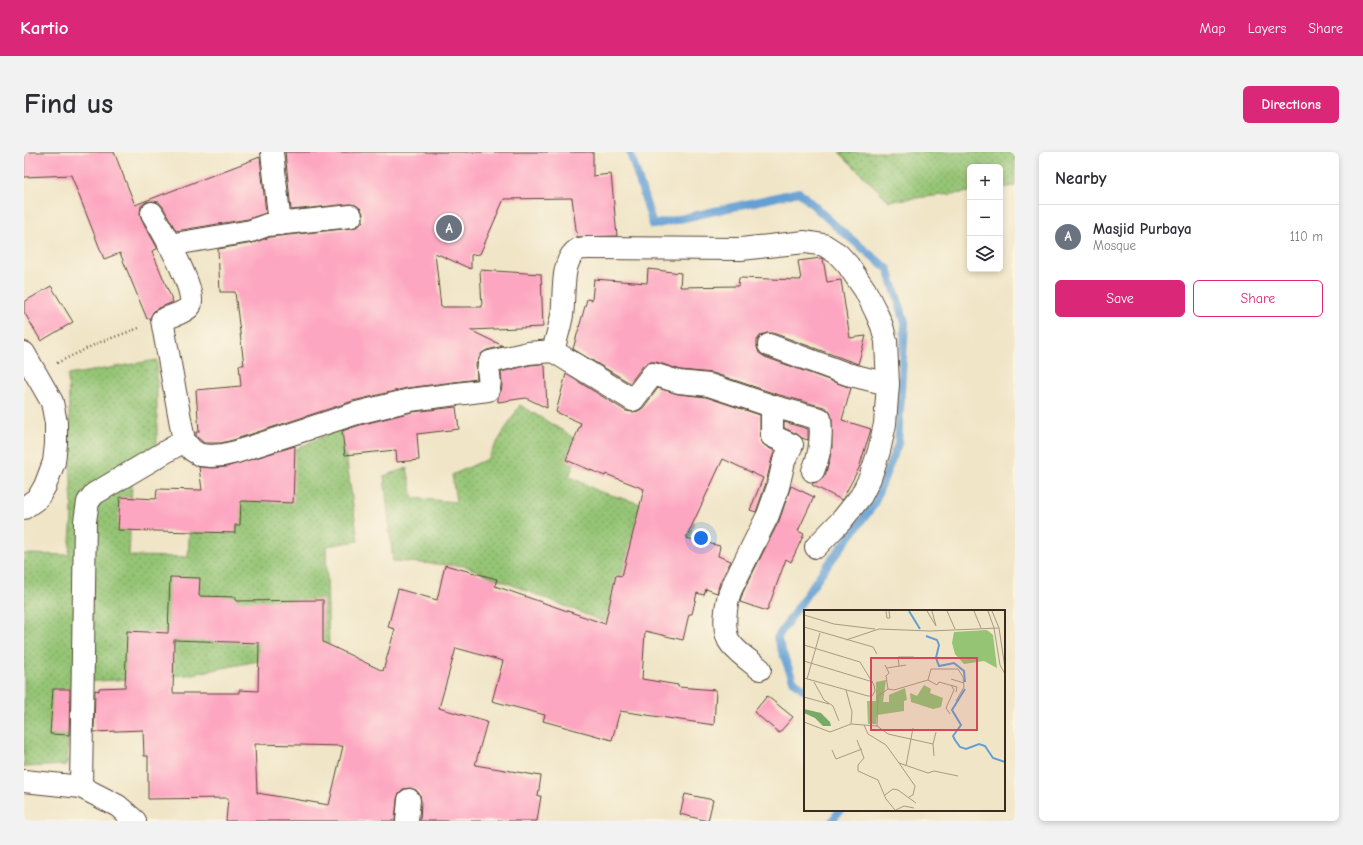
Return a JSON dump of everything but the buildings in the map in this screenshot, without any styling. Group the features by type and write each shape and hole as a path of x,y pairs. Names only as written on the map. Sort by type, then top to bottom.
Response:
{"street":[{"path":"272,152 280,224"},
{"path":"152,213 170,245 187,281 192,300 186,310 162,320 184,441 192,450 200,455 211,456 236,452 357,413 410,400 488,390 490,385 488,367 490,362 528,353 553,350 633,400 653,374 678,382 709,385 820,420 821,428 819,451 813,471"},
{"path":"170,245 251,231 267,225 352,216"},
{"path":"553,350 562,314 565,276 568,263 573,254 579,249 741,249 810,242 824,244 838,254 848,265 865,290 882,326 886,340 888,384 886,424 870,478 861,496 842,520 816,548"},
{"path":"769,345 847,374 888,384"},
{"path":"24,353 29,372 52,402 56,423 54,462 50,475 38,498 31,505 24,508"},
{"path":"760,669 730,643 727,632 726,612 728,597 768,515 778,487 784,461 792,445 772,436 772,406"},
{"path":"80,787 84,529 88,502 94,494 100,490 184,441"},
{"path":"24,781 80,787 118,806 136,821"}],"path":[{"path":"29,372 98,343 162,320"}],"green space":[{"path":"839,152 1015,152 1015,186 1003,188 1003,164 967,164 967,192 889,201"},
{"path":"157,360 157,460 132,481 129,556 188,557 191,500 342,427 358,541 326,546 329,647 187,675 71,683 67,765 24,767 24,554 69,555 72,516 68,375"},
{"path":"520,405 583,443 569,476 598,491 694,520 671,610 634,621 602,621 465,566 393,561 384,476 407,468 413,498 456,502 452,475 487,459"}],"waterway":[{"path":"630,152 653,225 799,192 839,229 888,269 905,322 898,444 873,506 820,575 777,638 793,680 804,690"},
{"path":"832,821 839,811"}],"place":[{"name":"Masjid Purbaya","path":"449,228"}]}
